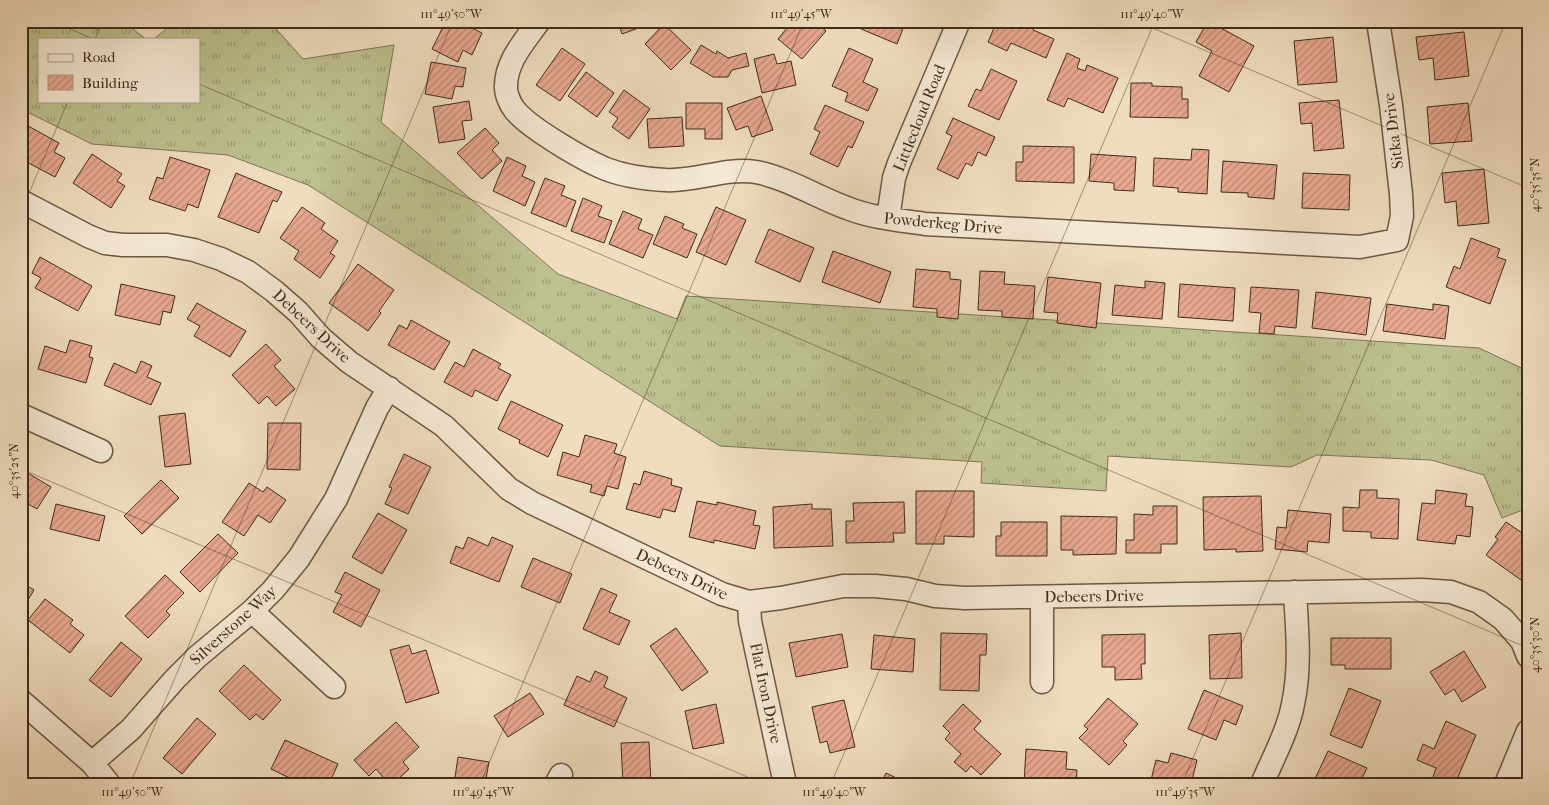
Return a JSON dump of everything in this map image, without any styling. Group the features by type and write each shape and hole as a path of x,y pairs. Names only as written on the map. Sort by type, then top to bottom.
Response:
{"street":[{"name":"Powderkeg Drive","path":"539,21 515,56 507,72 506,90 513,109 528,122 581,157 608,169 639,178 691,179 736,170 756,172 779,179 849,209 872,216 925,224 1360,247 1397,240"},
{"name":"Littlecloud Road","path":"888,218 894,178 899,163 959,21"},
{"name":"Sitka Drive","path":"1378,21 1391,105 1401,194 1402,216 1397,240"},
{"name":"Debeers Drive","path":"21,201 88,236 105,242 123,245 167,245 194,250 221,259 248,272 298,312 320,338 349,362 444,426 509,489 532,503 722,594 749,602 843,586 906,589 935,596 965,598 1422,590 1451,592 1479,602 1503,619 1525,648"},
{"name":"Silverstone Way","path":"92,763 131,729 174,679 197,657 252,611 273,590 299,558 336,499 377,408 389,388"},
{"path":"21,415 101,451"},
{"path":"1262,784 1293,706 1297,666 1296,592"},
{"path":"1042,597 1042,682"},
{"name":"Flat Iron Drive","path":"749,602 750,621 785,784"},
{"path":"252,611 334,687"},
{"path":"21,702 92,763 108,784"},
{"path":"1506,784 1528,731"}],"green space":[{"path":"21,21 84,21 97,30 104,21 122,21 145,38 38,38 38,102 200,102 200,38 155,38 176,21 269,21 303,59 394,45 381,122 558,274 677,319 686,296 1479,348 1528,371 1528,508 1502,518 1484,475 1431,460 1317,455 1291,467 1108,456 1106,491 981,483 982,462 720,446 308,185 228,155 92,144 21,109"}],"building":[{"path":"446,21 458,21 482,33 472,55 463,50 458,62 432,49"},
{"path":"618,21 655,21 655,22 622,34"},
{"path":"800,21 814,21 826,31 802,59 778,39 791,23 796,27"},
{"path":"864,21 906,21 897,44 861,29"},
{"path":"997,21 1012,28 1015,21 1029,21 1035,24 1033,30 1054,39 1046,58 1011,43 1007,51 988,42"},
{"path":"1208,21 1254,46 1229,92 1199,76 1212,51 1196,42"},
{"path":"664,24 691,50 671,70 645,44"},
{"path":"1464,32 1469,76 1435,80 1433,58 1419,60 1416,37"},
{"path":"1333,37 1337,82 1298,85 1294,41"},
{"path":"701,45 716,54 717,51 728,58 746,53 749,66 732,70 728,77 713,77 690,63"},
{"path":"562,48 585,64 560,101 536,85"},
{"path":"849,48 873,59 863,82 878,89 868,111 845,101 848,93 832,86"},
{"path":"1067,53 1080,59 1077,68 1085,71 1087,65 1118,78 1103,113 1068,98 1064,107 1047,100"},
{"path":"774,54 777,64 791,61 796,85 762,93 754,59"},
{"path":"431,62 466,68 463,87 455,86 452,99 425,94"},
{"path":"991,69 1017,81 999,120 968,106 976,89 981,91"},
{"path":"586,72 614,93 597,117 568,96"},
{"path":"1131,83 1152,83 1152,86 1182,87 1182,99 1188,99 1188,118 1130,117"},
{"path":"624,90 650,109 629,139 612,127 618,118 609,112"},
{"path":"761,96 773,130 752,137 748,126 736,130 727,108"},
{"path":"1339,100 1344,148 1314,151 1312,123 1301,124 1299,103"},
{"path":"469,101 472,120 462,121 465,139 439,143 433,107"},
{"path":"686,103 722,103 722,139 705,139 705,129 686,129"},
{"path":"1468,103 1472,141 1430,144 1427,107"},
{"path":"825,105 864,122 852,148 848,146 838,167 810,154 820,132 814,129"},
{"path":"682,117 684,146 649,148 647,119"},
{"path":"953,118 995,137 986,156 978,152 972,166 966,163 958,179 937,169 952,136 946,133"},
{"path":"21,122 59,143 54,152 65,158 55,177 21,159"},
{"path":"485,128 499,143 492,150 502,161 482,179 457,153"},
{"path":"1023,146 1074,147 1074,183 1016,181 1016,162 1023,162"},
{"path":"1192,149 1209,150 1207,194 1178,192 1178,188 1153,186 1154,158 1191,160"},
{"path":"92,154 122,174 117,181 125,186 111,208 73,183"},
{"path":"1091,154 1136,157 1134,191 1114,190 1114,183 1089,181"},
{"path":"170,157 210,170 198,208 188,204 185,211 149,199 157,177 163,179"},
{"path":"507,157 526,166 522,176 535,182 525,206 493,191"},
{"path":"1223,161 1277,165 1274,199 1248,197 1248,193 1221,192"},
{"path":"1484,169 1489,223 1458,226 1456,201 1445,203 1442,173"},
{"path":"236,173 282,192 277,202 273,200 259,233 218,217"},
{"path":"1303,173 1350,175 1349,210 1302,208"},
{"path":"545,178 565,186 561,195 576,201 566,227 531,213"},
{"path":"583,198 602,206 598,216 612,221 604,243 571,231"},
{"path":"302,207 325,223 321,229 338,241 330,253 335,256 320,278 294,259 299,251 280,238"},
{"path":"716,207 746,220 726,265 696,252"},
{"path":"623,211 642,219 638,229 653,235 643,258 609,244"},
{"path":"665,216 684,224 682,228 697,234 687,258 653,244"},
{"path":"769,229 814,248 800,282 755,262"},
{"path":"1471,238 1500,249 1497,257 1506,260 1490,304 1446,287 1454,266 1460,269"},
{"path":"833,251 891,272 880,303 822,282"},
{"path":"40,257 92,286 78,311 35,288 41,278 32,273"},
{"path":"358,264 394,290 368,331 329,303"},
{"path":"916,269 950,272 950,279 961,280 958,319 937,317 937,309 913,307"},
{"path":"980,271 1005,272 1004,284 1035,286 1033,319 1002,317 1002,311 978,310"},
{"path":"1048,277 1101,283 1096,328 1057,323 1058,313 1044,312"},
{"path":"1145,281 1165,283 1162,319 1112,315 1115,285 1145,288"},
{"path":"121,284 175,296 171,313 163,311 160,325 115,315"},
{"path":"1180,284 1235,288 1233,321 1178,317"},
{"path":"1251,287 1299,290 1296,328 1275,326 1274,334 1259,333 1261,313 1249,312"},
{"path":"1316,292 1371,298 1366,335 1312,328"},
{"path":"197,303 246,331 230,357 194,336 200,326 187,319"},
{"path":"1387,304 1433,310 1433,304 1449,306 1445,339 1383,331"},
{"path":"411,320 450,342 434,370 388,345 399,325 407,329"},
{"path":"21,335 29,339 21,356"},
{"path":"70,340 92,346 89,357 93,358 86,383 38,369 45,346 66,353"},
{"path":"266,344 281,360 274,366 295,389 276,406 267,396 259,404 232,375"},
{"path":"473,349 501,364 498,368 511,375 497,401 475,390 472,397 444,382 455,362 464,367"},
{"path":"141,361 152,366 147,377 161,383 151,405 104,385 114,363 136,373"},
{"path":"511,401 563,425 548,457 519,443 520,440 498,429"},
{"path":"185,413 191,464 165,467 159,416"},
{"path":"268,423 301,423 300,470 267,469"},
{"path":"585,435 617,444 614,453 626,457 618,489 607,486 604,496 590,492 592,485 557,475 563,452 579,457"},
{"path":"404,454 431,467 408,514 385,504 392,488 389,487"},
{"path":"21,469 51,487 37,509 21,500"},
{"path":"644,471 672,479 671,485 682,488 675,512 663,509 660,518 626,509 634,483 640,485"},
{"path":"161,480 179,498 142,534 124,516"},
{"path":"249,483 263,492 267,487 286,500 270,523 258,515 244,536 222,522"},
{"path":"1360,490 1377,490 1377,498 1399,499 1398,539 1371,538 1371,532 1343,531 1343,507 1359,508"},
{"path":"1436,490 1467,494 1465,506 1473,507 1470,537 1457,535 1455,544 1417,540 1422,503 1435,504"},
{"path":"916,491 974,491 974,537 944,536 944,544 916,544"},
{"path":"1261,496 1263,551 1236,552 1236,549 1204,550 1203,497"},
{"path":"697,501 717,505 717,502 756,511 753,525 760,526 755,549 714,540 714,543 689,537"},
{"path":"904,502 905,533 893,533 894,542 846,543 846,521 854,521 853,503"},
{"path":"56,504 105,516 99,541 50,529"},
{"path":"812,504 812,509 831,509 833,546 774,548 773,507"},
{"path":"1153,506 1177,506 1177,544 1161,544 1161,553 1126,553 1126,540 1134,540 1134,514 1153,515"},
{"path":"1288,510 1331,514 1329,543 1308,541 1307,552 1275,549 1277,527 1286,528"},
{"path":"378,513 407,530 382,574 352,557"},
{"path":"1061,516 1117,517 1116,554 1073,555 1073,550 1061,550"},
{"path":"1001,522 1047,522 1047,556 996,556 996,536 1001,536"},
{"path":"1506,522 1528,537 1528,585 1486,555 1498,539 1495,537"},
{"path":"218,534 238,553 200,592 180,572"},
{"path":"468,537 488,546 492,537 513,546 499,582 450,563 456,546 463,549"},
{"path":"533,558 572,574 560,603 521,587"},
{"path":"345,572 380,590 361,627 333,612 342,595 335,592"},
{"path":"165,575 184,593 166,611 170,615 148,638 125,616"},
{"path":"21,582 34,590 21,611"},
{"path":"601,588 617,595 609,612 630,621 619,645 583,629"},
{"path":"45,599 73,620 70,624 84,635 70,653 28,620"},
{"path":"676,628 708,672 682,691 650,646"},
{"path":"941,633 987,634 986,655 980,655 979,691 940,690"},
{"path":"1241,633 1242,678 1210,679 1209,635"},
{"path":"842,634 848,667 796,677 789,643"},
{"path":"1145,634 1145,664 1141,664 1142,679 1115,680 1115,667 1102,667 1102,635"},
{"path":"874,635 915,639 913,672 871,669"},
{"path":"1331,638 1391,638 1391,669 1345,669 1345,665 1331,665"},
{"path":"121,642 142,659 111,697 89,680"},
{"path":"409,645 412,654 426,650 439,693 406,703 390,650"},
{"path":"1464,651 1486,687 1462,702 1454,689 1445,695 1430,672"},
{"path":"244,665 281,700 263,720 256,714 250,720 219,691"},
{"path":"595,671 608,677 604,687 627,698 614,727 564,705 577,676 590,682"},
{"path":"1349,688 1381,701 1362,748 1330,735"},
{"path":"1204,690 1243,706 1236,725 1224,720 1216,740 1188,729"},
{"path":"530,693 544,714 508,737 494,716"},
{"path":"1108,698 1138,724 1123,741 1127,745 1109,765 1079,738 1088,729 1084,726"},
{"path":"844,700 855,747 830,753 827,741 820,743 812,707"},
{"path":"716,704 724,743 693,749 685,711"},
{"path":"963,704 981,721 974,729 1001,754 981,775 971,766 966,772 954,762 961,754 945,739 950,733 943,726"},
{"path":"197,718 216,734 182,774 163,758"},
{"path":"1446,721 1476,735 1455,784 1449,784 1433,777 1436,768 1417,760 1423,744 1434,749"},
{"path":"396,722 419,747 403,762 409,769 393,784 389,784 376,769 369,776 354,760"},
{"path":"285,740 338,764 329,784 302,784 271,769"},
{"path":"649,742 651,784 623,784 621,743"},
{"path":"1026,749 1067,752 1066,769 1077,770 1076,784 1024,784"},
{"path":"1328,751 1367,768 1359,784 1320,784 1314,781"},
{"path":"1171,753 1197,760 1192,780 1189,779 1188,784 1150,784 1156,760 1168,763"},
{"path":"458,757 489,762 485,784 454,784"},
{"path":"21,772 34,784 21,784"},
{"path":"886,773 909,784 881,784"},
{"path":"703,778 736,782 735,784 702,784"}]}
